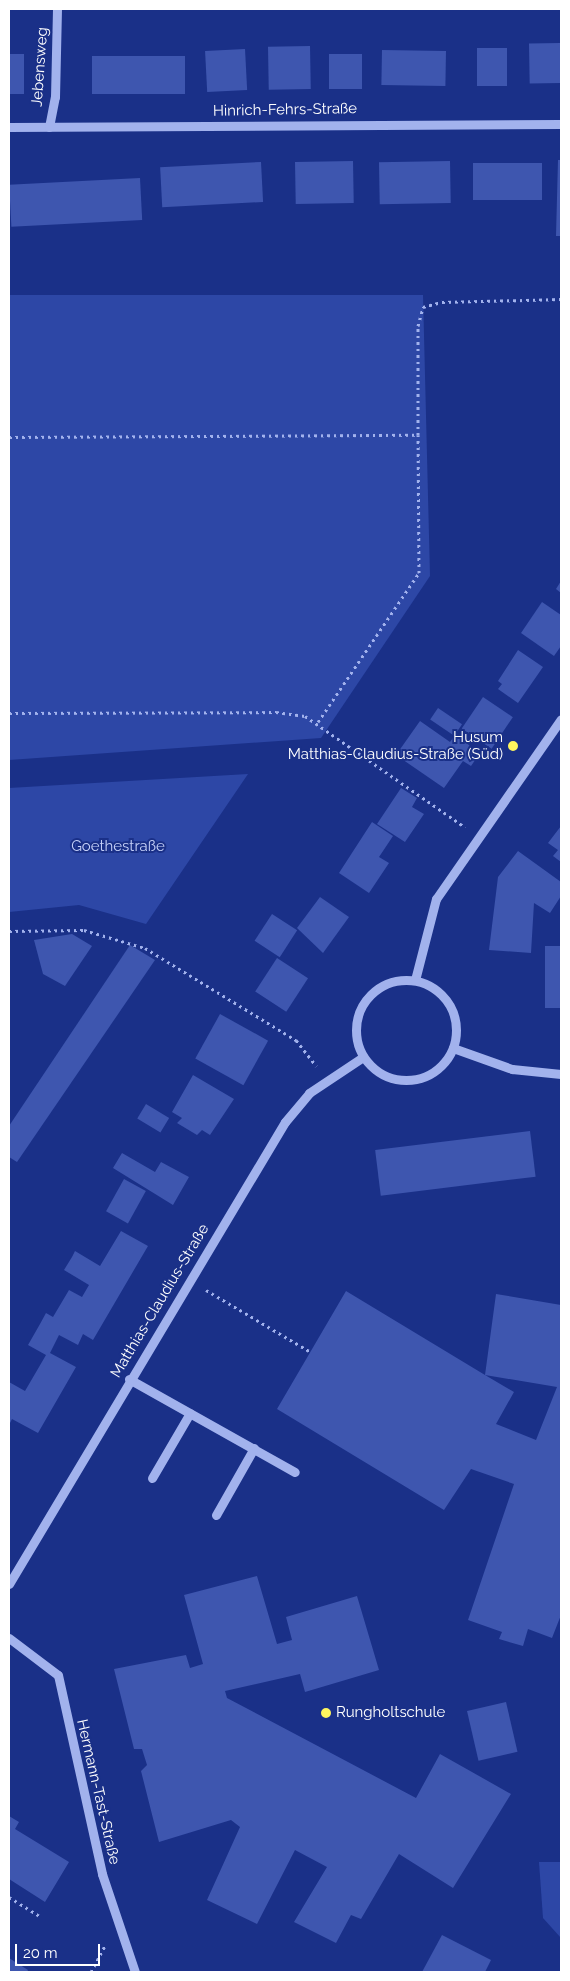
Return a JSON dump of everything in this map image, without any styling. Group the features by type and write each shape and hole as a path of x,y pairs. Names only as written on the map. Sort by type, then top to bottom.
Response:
{"street":[{"name":"Jebensweg","path":"49,126 55,97 57,9"},
{"name":"Hinrich-Fehrs-Straße","path":"9,127 561,124"},
{"path":"415,980 436,899 561,719"},
{"path":"415,980 434,987 447,1000 455,1017 453,1048 429,1075 411,1081 376,1071 363,1057 357,1043 359,1010 372,992 394,981 415,980"},
{"path":"453,1048 512,1070 561,1074"},
{"name":"Matthias-Claudius-Straße","path":"9,1584 129,1379 284,1122 327,1078 363,1057"},
{"path":"129,1379 295,1472"},
{"path":"152,1478 190,1413"},
{"path":"216,1515 254,1448"},
{"name":"Hermann-Tast-Straße","path":"9,1638 58,1675 117,1924 135,1972"}],"path":[{"path":"318,722 418,573 418,326 423,307 442,302 561,299"},
{"path":"9,437 418,435"},
{"path":"9,713 276,712 318,722 478,836"},
{"path":"9,931 84,930 145,948 296,1040 327,1078"},
{"path":"189,1280 311,1352"},
{"path":"9,1897 39,1916"},
{"path":"91,1972 117,1924"}],"green space":[{"path":"9,295 423,295 430,576 321,738 9,760"},
{"name":"Goethestraße","path":"248,774 146,924 79,905 9,912 9,788"},
{"path":"539,1862 561,1862 561,1938 543,1918"}],"building":[{"path":"560,43 561,83 530,84 529,44"},
{"path":"310,46 311,89 269,90 268,47"},
{"path":"477,48 507,48 507,86 477,86"},
{"path":"245,49 247,90 207,92 205,51"},
{"path":"382,50 446,51 445,86 381,85"},
{"path":"9,54 24,54 24,94 9,94"},
{"path":"329,54 362,54 362,89 329,89"},
{"path":"92,56 185,56 185,94 92,94"},
{"path":"558,160 561,160 561,236 556,236"},
{"path":"353,161 354,203 296,204 295,162"},
{"path":"450,161 451,203 380,204 379,162"},
{"path":"261,162 263,202 162,207 160,167"},
{"path":"473,163 542,163 542,200 473,200"},
{"path":"140,178 142,220 11,227 9,185"},
{"path":"561,581 561,593 556,589"},
{"path":"542,602 561,615 561,646 554,656 521,633"},
{"path":"518,650 543,667 518,703 498,689 502,684 498,681"},
{"path":"483,697 513,717 492,749 462,729"},
{"path":"438,708 462,724 454,736 430,720"},
{"path":"420,721 450,742 455,735 480,753 471,766 463,761 444,788 396,755"},
{"path":"401,788 417,798 412,807 424,814 405,842 377,824"},
{"path":"372,822 393,836 379,857 389,863 369,893 339,873"},
{"path":"561,826 561,862 553,856 558,850 548,843"},
{"path":"518,851 561,882 561,896 550,913 534,903 531,953 489,950 498,877"},
{"path":"320,897 349,917 323,953 297,928"},
{"path":"272,914 297,930 280,957 255,941"},
{"path":"72,934 92,946 65,986 43,974 34,940"},
{"path":"130,945 155,960 17,1162 9,1157 9,1126"},
{"path":"545,946 561,946 561,1008 545,1008"},
{"path":"277,958 308,978 286,1012 255,992"},
{"path":"220,1014 268,1041 243,1085 195,1059"},
{"path":"193,1075 234,1099 210,1135 202,1130 197,1135 177,1123 182,1118 172,1112"},
{"path":"146,1104 169,1118 160,1132 137,1119"},
{"path":"530,1131 536,1177 381,1196 375,1150"},
{"path":"122,1153 155,1172 161,1162 189,1177 173,1205 113,1168"},
{"path":"124,1179 146,1191 128,1223 106,1211"},
{"path":"121,1231 148,1246 93,1340 83,1334 78,1345 59,1335 50,1353 76,1367 38,1433 12,1419 9,1425 9,1382 25,1391 46,1355 28,1345 46,1313 53,1317 69,1290 82,1297 89,1285 64,1270 75,1251 100,1266"},
{"path":"346,1291 485,1375 496,1294 561,1305 561,1615 552,1638 528,1629 523,1646 499,1639 502,1632 468,1620 514,1484 471,1469 444,1510 277,1409","holes":["485,1375 557,1387 536,1440 496,1424 514,1392"]},
{"path":"257,1576 277,1644 292,1640 286,1617 357,1596 379,1670 305,1692 300,1674 225,1691 227,1698 416,1798 440,1754 511,1794 453,1888 399,1854 361,1919 351,1915 336,1943 294,1922 327,1867 295,1850 257,1924 207,1900 240,1827 231,1820 159,1842 141,1771 147,1765 142,1749 134,1749 114,1669 186,1655 190,1668 203,1664 184,1595"},
{"path":"506,1702 517,1752 478,1761 467,1711"},
{"path":"9,1816 19,1822 15,1829 69,1862 45,1902 9,1879"},
{"path":"442,1935 491,1960 485,1972 422,1972"},
{"path":"9,1958 28,1970 27,1972 9,1972"}],"place":[{"name":"Husum Matthias-Claudius-Straße (Süd)","path":"513,746"},
{"name":"Rungholtschule","path":"326,1713"}]}
